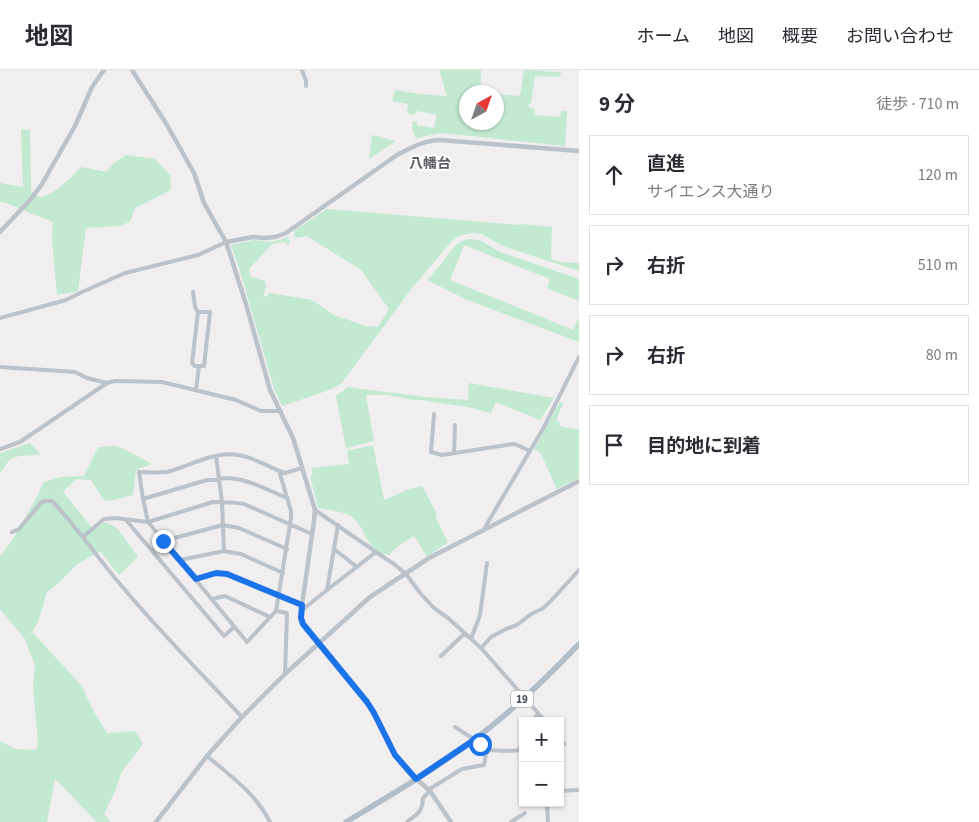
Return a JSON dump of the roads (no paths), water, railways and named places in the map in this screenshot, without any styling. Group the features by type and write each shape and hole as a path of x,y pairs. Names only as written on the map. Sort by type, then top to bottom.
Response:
{"main road":[{"name":"19","path":"346,822 416,779 474,740 525,697 579,644"}],"street":[{"path":"0,232 42,184 75,126 92,87 103,70"},
{"path":"132,70 167,125 194,173 204,203 226,242 246,304 270,390 293,438 315,510 301,612 303,624 367,702 395,755 429,791 451,822"},
{"path":"302,70 306,86"},
{"path":"0,318 66,300 125,273 198,255 226,242 253,237 275,237 286,233 397,155 414,146 430,141 440,140 579,151"},
{"path":"193,292 195,307 198,312 192,363 195,366 204,366 210,312 198,312"},
{"path":"484,529 530,451 579,357"},
{"path":"196,390 199,366"},
{"path":"0,367 75,372 87,378 107,383 162,382 236,400 262,411 281,411"},
{"path":"0,449 20,442 107,383"},
{"path":"434,414 431,452 442,454 454,453 515,444 530,451"},
{"path":"454,453 456,425"},
{"path":"280,471 291,511 291,525 279,596 276,611 247,642 148,522 142,499 139,472 165,472 224,454 250,458 285,473 302,468"},
{"path":"216,456 222,502 224,551"},
{"path":"142,499 219,478 242,480 287,498"},
{"path":"156,822 208,756 242,717 318,642 370,597 429,558 579,481"},
{"path":"12,532 19,529 41,503 45,501 52,502 83,537 120,584 242,717"},
{"path":"83,537 104,519 148,522 212,502 244,504 312,534"},
{"path":"315,510 406,574 434,608 481,648 542,717"},
{"path":"126,520 224,636 234,627"},
{"path":"163,541 223,525 238,528 287,549"},
{"path":"327,590 338,526"},
{"path":"334,549 357,567"},
{"path":"180,560 224,551 241,554 283,573"},
{"path":"301,612 376,552"},
{"path":"471,639 476,630 480,615 487,563"},
{"path":"481,648 492,637 517,625 531,614 542,609 579,570"},
{"path":"196,579 216,573 227,574 302,605"},
{"path":"212,599 225,596 270,617"},
{"path":"276,611 287,613 285,674"},
{"path":"441,656 465,633"},
{"path":"536,717 538,713"},
{"path":"456,727 490,750 519,750"},
{"path":"407,822 420,812 422,798 429,791 462,769 484,765 486,754 490,750"},
{"path":"208,756 246,790 270,822"},
{"path":"564,791 579,790"},
{"path":"548,807 548,822"},
{"path":"511,822 525,813"}],"district":[{"name":"八幡台","path":"430,164"}]}
